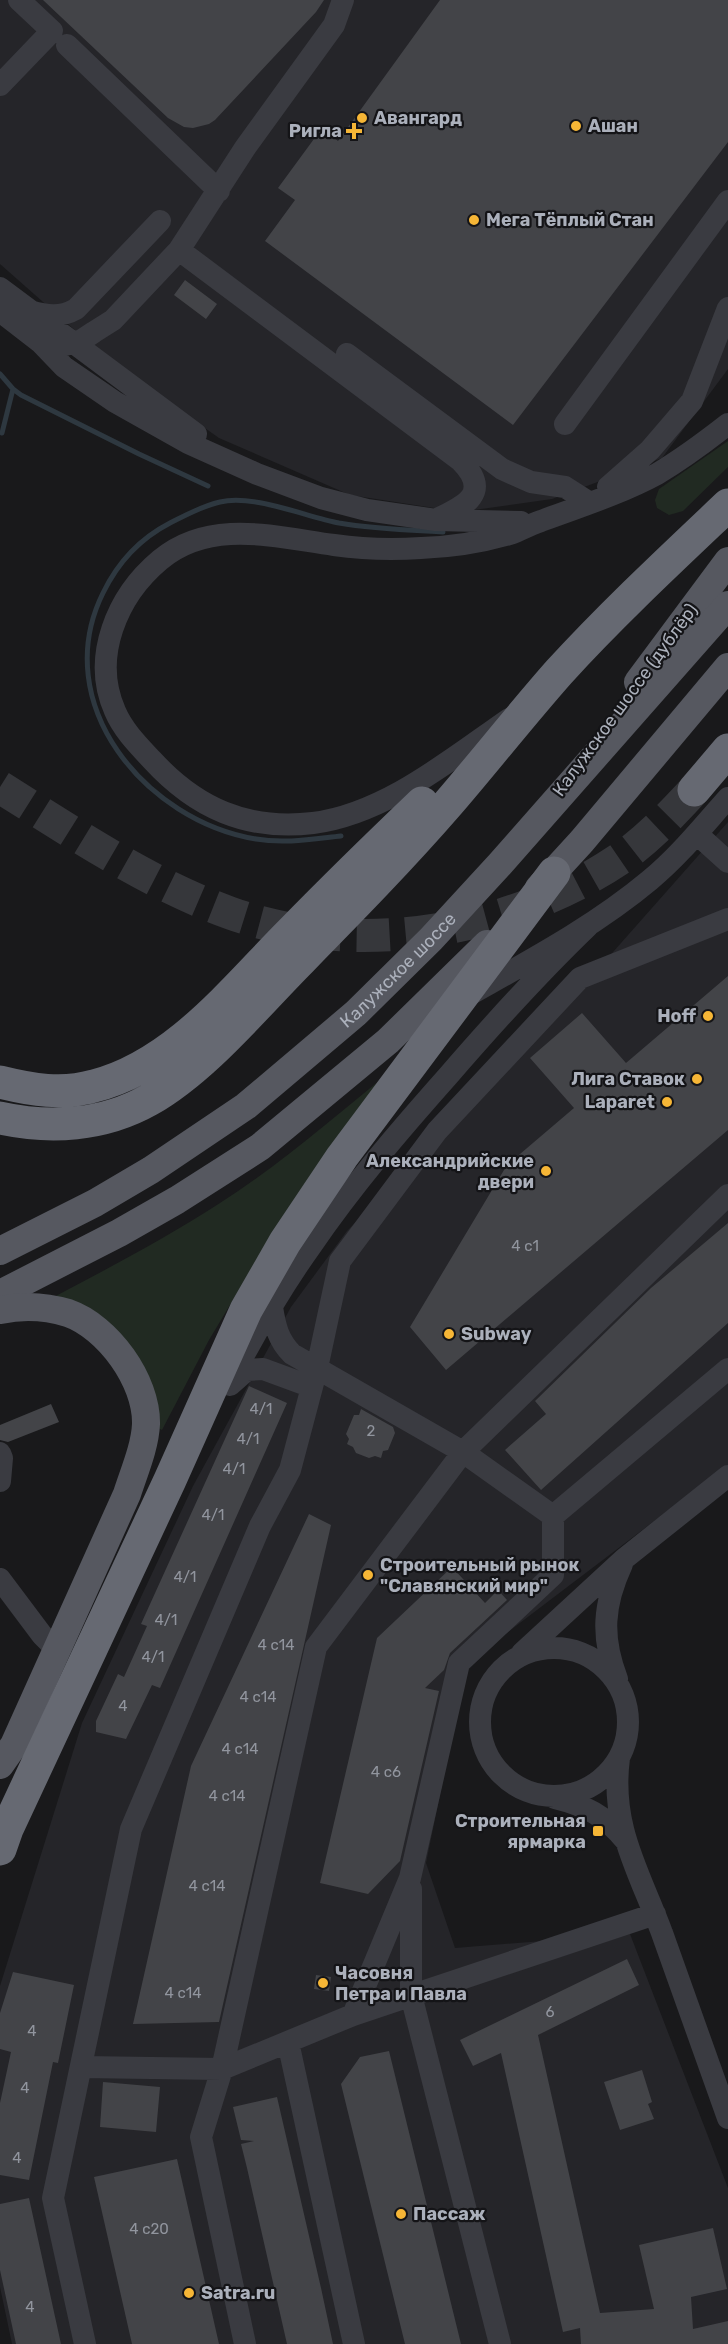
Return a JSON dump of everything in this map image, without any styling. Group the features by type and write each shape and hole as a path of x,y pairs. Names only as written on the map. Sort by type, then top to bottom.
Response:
{"highway":[{"path":"0,1082 31,1090 64,1092 94,1086 124,1075 154,1059 183,1039 355,867 559,672 728,505"},
{"path":"0,1118 42,1125 82,1123 115,1116 147,1101 169,1087 200,1062 359,901 446,806 559,672"},
{"path":"694,790 728,750"},
{"path":"0,1849 246,1310 285,1242 342,1157 554,873"}],"main road":[{"name":"Калужское шоссе (дублёр)","path":"522,839 728,561"},
{"name":"Калужское шоссе","path":"0,1251 105,1197 151,1170 246,1106 364,1005 431,939 728,606"},
{"path":"0,1294 119,1233 177,1200 260,1147 388,1041 472,959 554,873 728,667"},
{"path":"0,1310 19,1306 45,1308 69,1314 90,1325 113,1346 130,1369 143,1397 146,1424 127,1494 14,1745 0,1765"}],"street":[{"path":"19,0 61,32 219,191"},
{"path":"40,342 62,346 72,344 113,320 179,250 245,148 334,25 344,0"},
{"path":"0,85 61,32"},
{"path":"565,424 728,201"},
{"path":"28,310 51,316 76,309 160,221"},
{"path":"179,250 469,469 474,484 471,499 459,509 436,520"},
{"path":"0,288 72,344 239,466"},
{"path":"590,503 650,450 692,401 728,308"},
{"path":"0,311 40,342 64,367 115,402 188,443 239,466 342,504 366,510 436,520 510,523 542,521"},
{"path":"113,320 108,331 106,352 114,375"},
{"path":"347,354 502,469 531,482 566,488 590,503"},
{"path":"516,713 443,765 378,804 340,818 314,823 285,825 257,822 232,817 207,807 167,777 138,745 119,719 109,692 106,671 107,650 117,614 144,576 161,559 180,547 203,538 249,532 345,546 420,548 486,540 590,503 653,476 691,453 728,424"},
{"path":"388,1041 588,926 651,880 697,834 728,798"},
{"path":"697,834 728,862"},
{"path":"85,2344 53,2198 131,1829 260,1526 290,1470 340,1261 437,1131 580,978 728,919"},
{"path":"170,1480 310,1246 397,1134 524,992 588,926"},
{"path":"245,2344 201,2137 222,2069 316,1647 463,1452 728,1195"},
{"path":"272,1307 276,1331 283,1345 314,1377"},
{"path":"226,1388 247,1370 263,1369 314,1377 463,1452 553,1516"},
{"path":"353,2015 410,1878 459,1663 553,1575 553,1516 728,1369"},
{"path":"0,1453 2,1458 0,1481"},
{"path":"626,1841 613,1825 600,1815 583,1807 518,1788 496,1770 488,1757 479,1729 481,1708 488,1687 506,1664 519,1656 624,1560 728,1476"},
{"path":"624,1560 615,1579 606,1618 606,1640 627,1708 628,1730 620,1758 616,1791 617,1808 626,1841 655,1914 728,2118"},
{"path":"0,1579 42,1635 57,1650"},
{"path":"519,1656 547,1648 576,1651 601,1665 620,1687"},
{"path":"546,1796 561,1797 589,1788 611,1770 620,1758"},
{"path":"410,1878 411,1995 500,2344"},
{"path":"82,2067 222,2069 353,2015 655,1914"},
{"path":"288,2042 354,2344"}],"shaded area":[{"path":"0,0 728,0 728,369 662,458 552,499 460,512 350,495 219,438 111,362 0,264"},
{"path":"728,441 728,467 683,511 669,515 657,508 655,500 659,489"},
{"name":"Строительный рынок \"Славянский мир\"","path":"728,822 728,1465 467,1663 426,1863 455,1948 630,1934 728,2188 728,2344 12,2344 0,2287 0,1986 82,1723 193,1486 291,1307 347,1231 447,1130 583,986"},
{"path":"390,1072 258,1258 209,1340 162,1430 156,1427 152,1395 52,1298 158,1241 242,1188 286,1156"}],"building":[{"path":"43,0 324,0 316,12 215,120 193,128 184,127 168,118"},
{"name":"Мега Тёплый Cтан","path":"440,0 728,0 728,142 513,425 265,241 295,200 278,188 322,128 338,141"},
{"path":"185,280 217,304 206,319 174,295"},
{"path":"728,976 728,1130 446,1370 410,1327 507,1165 574,1108 530,1058 582,1013 626,1063"},
{"path":"728,1223 728,1323 541,1490 505,1450 546,1414 535,1401 651,1288"},
{"path":"249,1386 287,1403 160,1688 152,1685 126,1739 96,1732 96,1721 118,1674 124,1677 147,1626 141,1624"},
{"path":"51,1404 59,1422 8,1442 0,1440 0,1425"},
{"path":"361,1409 393,1427 395,1433 388,1450 383,1451 381,1458 375,1456 369,1458 356,1453 353,1447 347,1444 349,1439 346,1434 354,1415 359,1415"},
{"path":"309,1514 331,1525 219,2022 133,2024 191,1766"},
{"path":"452,1567 485,1603 498,1590 507,1600 450,1653 444,1670 425,1688 439,1691 400,1861 368,1894 320,1883 377,1638"},
{"path":"627,1959 639,1985 538,2035 600,2313 654,2309 639,2245 713,2228 727,2289 691,2297 693,2329 728,2321 728,2344 581,2344 580,2328 563,2332 501,2053 473,2066 460,2040"},
{"path":"13,1972 74,1985 58,2063 53,2062 29,2180 0,2175 0,2103 11,2052 0,2049 0,2013"},
{"name":"Часовня Петра и Павла","path":"316,1975 331,1977 329,1991 314,1989"},
{"name":"Пассаж","path":"389,2051 461,2344 405,2344 341,2084 360,2057"},
{"path":"642,2070 652,2102 648,2104 654,2119 620,2130 604,2082"},
{"path":"103,2082 160,2087 156,2132 100,2127"},
{"path":"277,2097 333,2344 287,2344 241,2144 254,2141 241,2140 233,2107"},
{"path":"177,2159 219,2344 132,2344 94,2177"},
{"path":"29,2198 61,2344 16,2344 0,2270 0,2204"}],"waterway":[{"path":"0,374 21,395 208,486"},
{"path":"2,433 13,389"},
{"path":"341,836 288,841 256,839 216,828 178,809 145,783 118,751 98,715 88,676 89,635 103,593 123,561 149,536 188,514 220,502 233,500 263,503 352,525 443,532"}],"tunnel":[{"path":"0,787 84,840 199,901 278,927 328,934 379,935 430,931 480,921 529,905 575,885 618,860 638,845 694,790"}],"place":[{"name":"Авангард","path":"362,118"},
{"name":"Ашан","path":"576,126"},
{"name":"Ригла","path":"354,131"},
{"name":"Мега Тёплый Cтан","path":"474,220"},
{"name":"Hoff","path":"708,1016"},
{"name":"Лига Ставок","path":"697,1079"},
{"name":"Laparet","path":"667,1102"},
{"name":"Александрийские двери","path":"546,1171"},
{"name":"Subway","path":"449,1334"},
{"name":"Строительный рынок \"Славянский мир\"","path":"368,1575"},
{"name":"Строительная ярмарка","path":"598,1831"},
{"name":"Часовня Петра и Павла","path":"323,1983"},
{"name":"Пассаж","path":"401,2214"},
{"name":"Satra.ru","path":"189,2293"}]}
